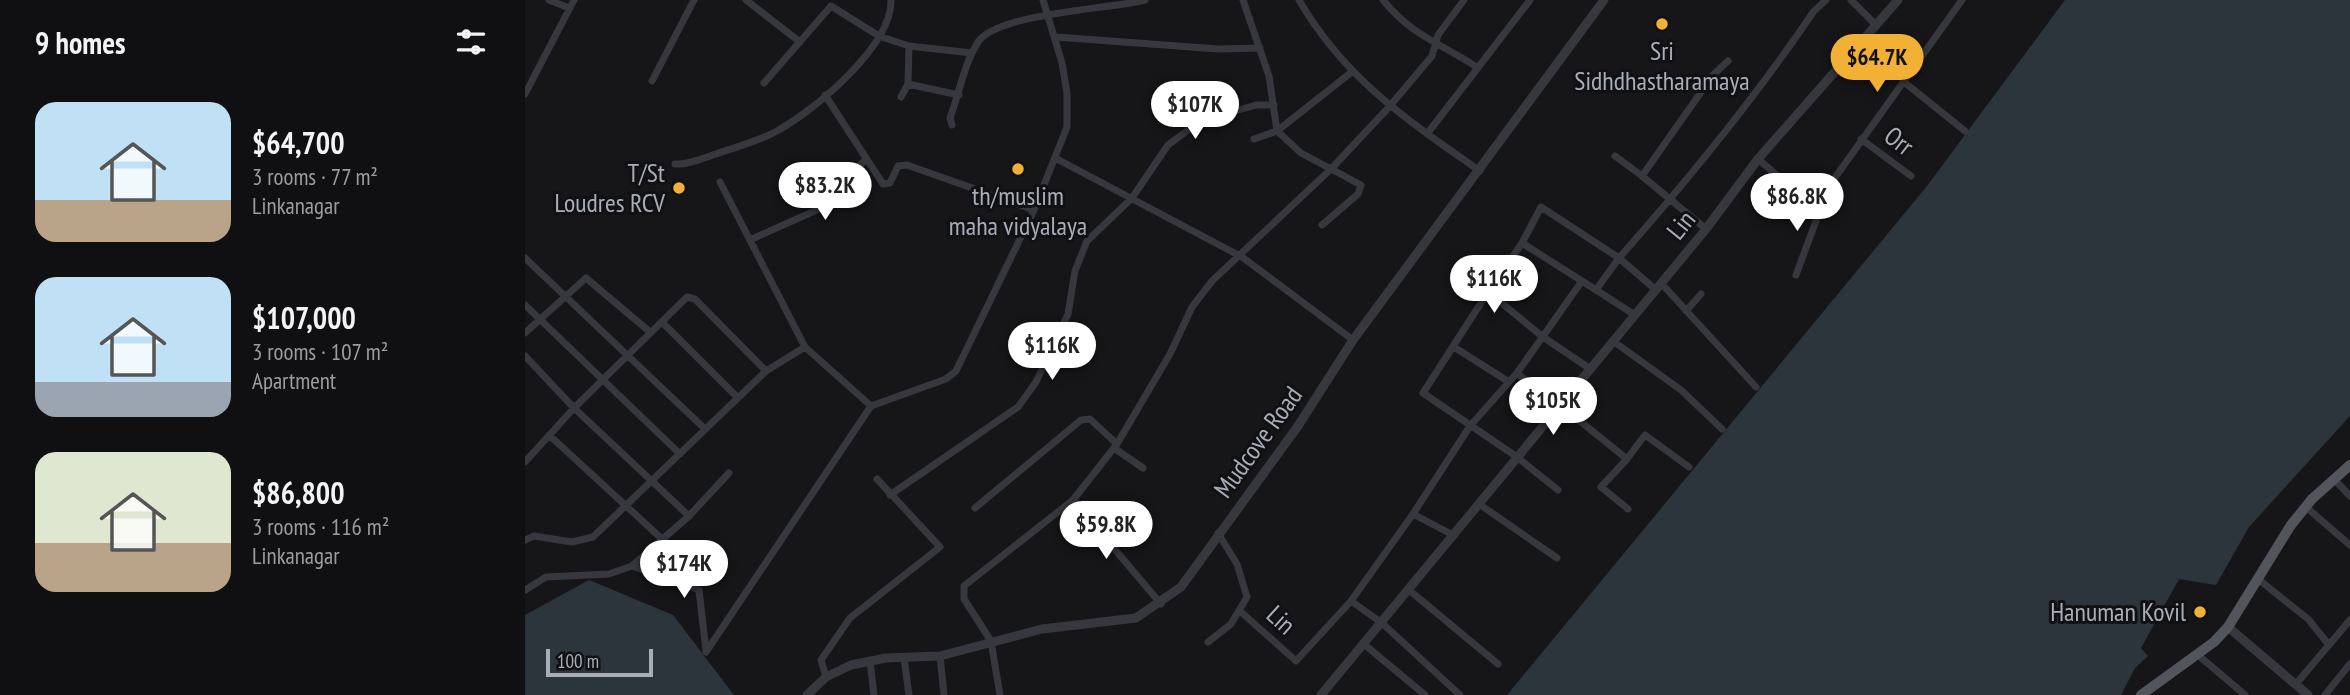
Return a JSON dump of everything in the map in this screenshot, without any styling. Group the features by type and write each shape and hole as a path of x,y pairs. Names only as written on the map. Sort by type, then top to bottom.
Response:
{"main road":[{"path":"2143,694 2199,655 2228,627 2306,507 2350,464"}],"street":[{"path":"549,0 569,8"},
{"path":"525,94 575,0"},
{"path":"652,81 694,0"},
{"path":"746,0 800,42"},
{"path":"675,164 706,157 778,131 858,67 879,36 891,0"},
{"path":"632,566 699,590 706,652 871,406 946,379 956,371 1034,210 1056,159 1069,113 1056,37 1043,0"},
{"path":"952,125 950,118 972,53 980,39 989,32 1048,13 1145,0"},
{"path":"1243,0 1260,48 1274,105 1277,131 1301,153 1356,181 1361,189 1322,225"},
{"path":"1299,0 1314,26 1389,107 1480,171"},
{"path":"1383,0 1406,24 1436,46 1449,48 1478,68"},
{"path":"1000,695 991,640 964,598 964,586 1073,500 1115,446 1170,354 1192,307 1212,281 1242,257 1389,107 1432,56 1438,35 1464,0"},
{"path":"1427,134 1530,0"},
{"name":"Mudcove Road","path":"807,695 826,677 851,665 940,656 991,640 1042,629 1136,618 1161,604 1181,587 1298,426 1353,340 1604,0"},
{"path":"1596,290 1619,258 1670,200 1752,96 1814,11 1826,0"},
{"path":"1851,0 1876,25"},
{"name":"Lin","path":"1321,695 1706,229 1758,159 1898,0"},
{"path":"1796,275 1821,204 1834,178 1962,0"},
{"path":"764,83 831,6 879,36 909,46 972,53"},
{"path":"1056,37 1218,49 1260,48"},
{"path":"901,97 908,85 909,46"},
{"path":"1642,176 1713,75 1728,61"},
{"path":"1254,139 1277,131 1353,71"},
{"name":"Orr","path":"1903,82 1965,131"},
{"path":"908,85 959,94"},
{"path":"1172,94 1195,125"},
{"path":"825,95 865,160 887,185 898,166 907,165 1034,210"},
{"path":"890,495 1018,407 1036,382 1067,314 1075,271 1087,241 1132,198 1168,145 1195,125 1256,105 1274,105"},
{"name":"Orr","path":"1861,139 1910,176"},
{"path":"1615,156 1706,229"},
{"path":"1056,159 1242,257 1353,340"},
{"path":"1758,159 1787,184 1821,204"},
{"path":"752,239 819,209 865,160"},
{"path":"720,182 752,239 805,347 871,406"},
{"path":"1557,490 1517,457 1423,393 1487,292 1522,243 1541,207 1658,286 1756,387"},
{"path":"1522,243 1635,315"},
{"path":"525,258 705,429"},
{"path":"525,333 564,295 586,278 650,332"},
{"name":"Lin","path":"1240,611 1296,661 1352,601 1413,514 1470,425 1517,373 1582,281"},
{"path":"1487,292 1543,337 1589,368"},
{"path":"1686,312 1701,293"},
{"path":"525,462 573,408 687,297 695,299 766,371"},
{"path":"525,305 601,381 680,454"},
{"path":"661,322 738,398"},
{"path":"1613,341 1681,390 1722,429"},
{"path":"525,540 534,536 554,541 593,537 766,371 805,347"},
{"path":"1454,347 1509,382"},
{"path":"525,356 573,408 689,516"},
{"path":"1517,373 1627,459"},
{"path":"975,508 1081,420 1090,419 1115,446 1143,468"},
{"path":"549,435 662,539"},
{"path":"1628,509 1601,487 1645,435 1689,467"},
{"path":"525,590 546,578 609,574 632,566 689,516 729,473"},
{"path":"826,677 821,660 850,618 940,547 877,479"},
{"path":"2335,480 2350,496"},
{"path":"1073,500 1161,604"},
{"path":"1479,504 1557,558"},
{"path":"2306,507 2350,545"},
{"path":"1413,514 1453,535"},
{"path":"1208,642 1231,624 1247,597 1237,564 1219,533"},
{"path":"2257,579 2308,619 2329,645"},
{"path":"1409,590 1498,664"},
{"path":"1352,601 1382,623 1460,695"},
{"path":"2296,684 2350,620"},
{"path":"2228,627 2308,695"},
{"path":"1365,645 1425,695"},
{"path":"2199,655 2245,695"},
{"path":"940,656 944,695"},
{"path":"904,658 909,695"},
{"path":"870,661 874,695"},
{"path":"2325,695 2350,664"}],"shaded area":[{"path":"2065,0 2350,0 2350,416 2249,527 2216,585 2179,579 2141,648 2148,656 2135,668 2121,695 1507,695 1927,186"},
{"path":"589,580 673,615 734,695 525,695 525,615"}],"place":[{"name":"Sri Sidhdhastharamaya","path":"1662,24"},
{"name":"th/muslim maha vidyalaya","path":"1018,169"},
{"name":"T/St Loudres RCV","path":"679,188"},
{"name":"Hanuman Kovil","path":"2200,612"}]}
